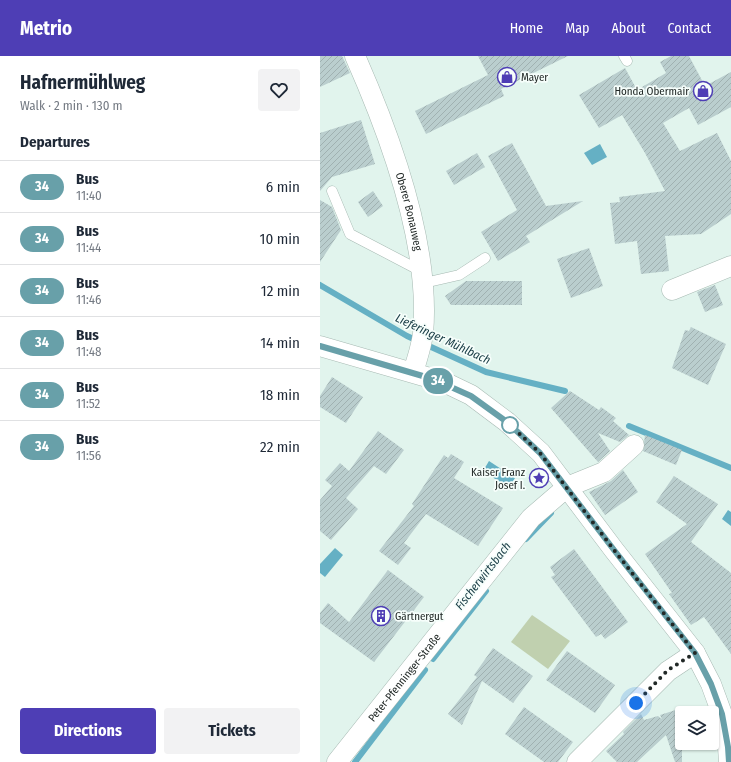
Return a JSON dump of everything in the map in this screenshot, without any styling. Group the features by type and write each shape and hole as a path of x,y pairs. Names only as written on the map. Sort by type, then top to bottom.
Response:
{"street":[{"name":"Oberer Bonauweg","path":"355,56 367,82 403,185 423,277 421,344 412,372"},
{"path":"672,290 731,266"},
{"path":"320,346 444,382 483,404 507,422 540,453 695,653 713,688 722,714 729,752"},
{"name":"Peter-Pfenninger-Straße","path":"337,762 531,518 567,487 604,472 634,445"},
{"path":"577,762 668,670 695,653"}],"lane":[{"path":"332,191 350,234 423,277 459,275 485,258"}],"green space":[{"path":"532,615 570,641 548,669 511,642"}],"water":[{"path":"600,144 607,157 592,165 584,153"},
{"path":"489,461 515,478 509,488 483,471"},
{"path":"728,510 731,512 731,526 722,519"},
{"path":"335,548 343,555 325,577 320,573 320,564"}],"building":[{"path":"320,56 342,56 350,73 320,87"},
{"path":"478,56 568,56 501,89 504,96 426,134 415,111 488,75"},
{"path":"671,56 689,56 705,86 731,72 731,107 698,125 689,108 663,123 680,151 717,133 731,161 731,214 701,234 665,236 669,271 641,274 637,241 615,244 610,203 620,202 619,197 665,191 645,153 622,115 599,128 579,95 625,68 637,90 666,73 660,62"},
{"path":"361,120 375,164 332,177 320,191 320,133"},
{"path":"512,143 546,206 583,201 526,236 530,242 498,261 481,232 517,210 488,156"},
{"path":"477,153 485,167 454,185 446,171"},
{"path":"373,191 383,206 368,217 358,202"},
{"path":"320,200 332,207 341,230 320,262"},
{"path":"589,248 603,286 571,298 557,259"},
{"path":"466,281 522,281 522,305 451,305 445,296"},
{"path":"715,285 723,305 705,312 697,292"},
{"path":"691,327 726,344 708,385 672,368 685,330 689,331"},
{"path":"332,377 363,397 346,423 320,407 320,396"},
{"path":"570,391 599,410 601,407 616,418 613,421 629,435 620,442 598,433 610,451 598,462 551,408"},
{"path":"378,431 404,450 386,474 374,466 346,498 358,509 331,540 320,531 320,500 332,486 325,480 340,463 349,471"},
{"path":"645,435 682,450 676,465 643,451"},
{"path":"451,454 464,462 454,478 503,508 478,546 426,514 404,543 411,548 398,565 379,551 414,506 412,504 444,455 448,458"},
{"path":"623,470 638,492 605,515 589,492 611,481"},
{"path":"674,476 718,504 691,542 731,573 731,654 704,617 691,625 669,594 672,593 645,554 687,524 656,502"},
{"path":"574,549 628,622 605,639 601,634 596,637 551,577 555,575 550,567"},
{"name":"Gärtnergut","path":"388,570 424,597 374,662 320,623 320,613 328,603 349,622"},
{"path":"493,648 533,676 513,703 482,681 462,725 448,714 477,677 474,675"},
{"path":"567,651 615,685 595,713 546,680"},
{"path":"524,707 573,742 558,762 544,762 505,734"},
{"path":"675,710 675,750 682,750 682,762 675,762 666,735 637,762 617,762 606,751 624,734 623,732 641,714 644,720 658,716 662,719 660,715"}],"waterway":[{"name":"Lieferinger Mühlbach","path":"320,285 407,336 486,372 565,391"},
{"name":"Lieferinger Mühlbach","path":"629,426 731,468"},
{"name":"Fischerwirtsbach","path":"526,539 551,513"},
{"name":"Fischerwirtsbach","path":"433,659 486,591"},
{"name":"Fischerwirtsbach","path":"355,762 425,670"}],"bus line":[{"name":"34","path":"320,346 444,382 471,396 507,422 540,453 695,653 711,684 722,714 729,762"}],"place":[{"name":"Mayer","path":"507,77"},
{"name":"Honda Obermair","path":"703,91"},
{"name":"Kaiser Franz Josef I.","path":"539,478"},
{"name":"Gärtnergut","path":"381,616"}],"route":[{"path":"510,425 507,422 540,453 695,653 668,670 636,703"}]}
